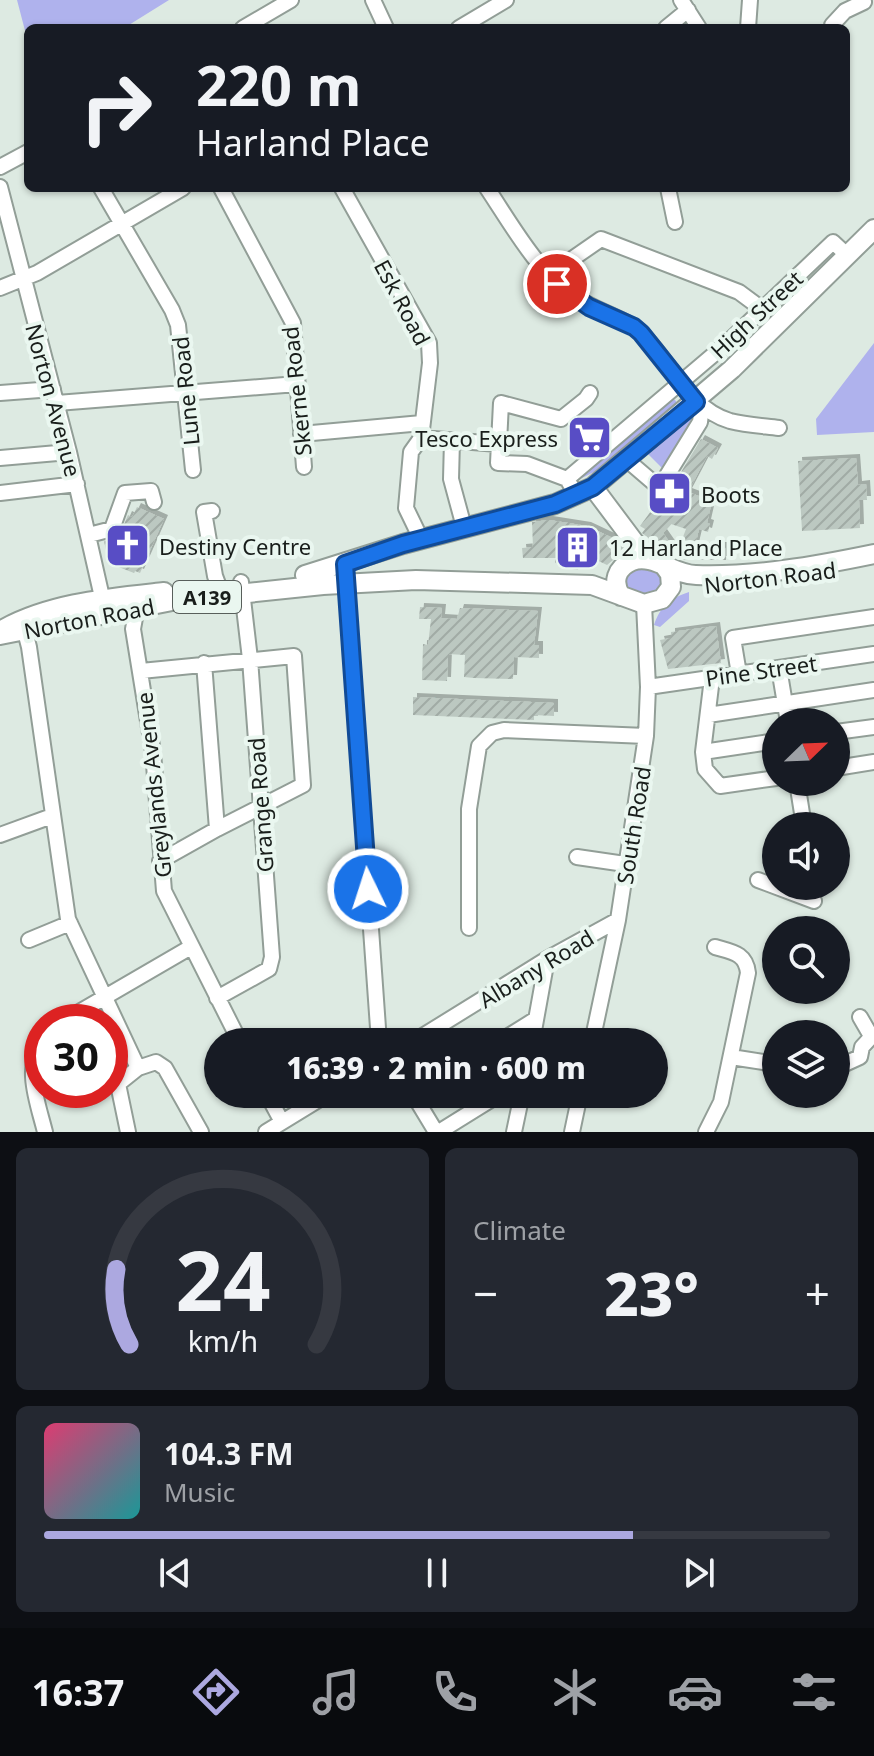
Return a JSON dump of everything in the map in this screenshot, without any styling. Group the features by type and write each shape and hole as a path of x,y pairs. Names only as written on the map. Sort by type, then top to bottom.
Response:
{"main road":[{"name":"High Street","path":"346,573 421,539 555,504 627,460 696,402 874,229"},
{"path":"579,487 634,552 659,564 672,581 667,594 644,604"},
{"name":"A139","path":"617,574 634,552"},
{"name":"Norton Road","path":"659,564 676,573 692,575 753,574 874,554"},
{"name":"Norton Road","path":"667,594 687,587 727,587 874,564"},
{"name":"Norton Road","path":"105,607 137,607 305,575 386,572 416,580 592,585 621,596"},
{"name":"Norton Road","path":"0,633 24,625 218,584 242,587 346,573"},
{"path":"617,574 615,583 621,596"},
{"name":"Norton Road","path":"592,585 617,574"},
{"name":"A139","path":"621,596 644,604"}],"street":[{"path":"250,24 291,0"},
{"path":"373,0 384,24"},
{"path":"466,24 506,0"},
{"path":"748,24 750,0"},
{"path":"841,6 864,2"},
{"path":"669,24 684,5 696,24"},
{"path":"0,167 24,154"},
{"name":"Norton Avenue","path":"0,187 5,226 55,396 105,607"},
{"name":"Lune Road","path":"103,192 178,325 193,470"},
{"path":"0,288 22,279 176,192"},
{"name":"Skerne Road","path":"223,192 293,323 304,467"},
{"name":"Esk Road","path":"344,192 429,343 430,363 422,430 411,452 406,508 421,539"},
{"path":"490,192 549,275 589,307 634,327 696,402 701,414 700,422 663,482 655,484 650,481 627,460"},
{"path":"669,192 675,222"},
{"path":"671,204 687,200"},
{"path":"549,275 601,239 739,292 762,309"},
{"name":"High Street","path":"579,487 680,381 726,344 833,242 848,256"},
{"path":"0,393 55,396 186,393 297,384"},
{"path":"579,487 527,464 498,463 501,403 561,419 590,393"},
{"path":"696,402 711,413 732,421 779,428"},
{"path":"301,434 422,430 452,440 498,444"},
{"path":"452,440 451,479 464,527"},
{"path":"0,458 69,452"},
{"path":"0,493 77,484"},
{"path":"89,535 112,529 125,493 151,491 154,502"},
{"path":"212,511 204,512 218,584"},
{"path":"346,573 378,1028"},
{"name":"Grange Road","path":"217,998 269,969 272,957 242,587"},
{"name":"South Road","path":"593,1028 618,920 646,736 648,687 644,604"},
{"name":"Greylands Avenue","path":"137,607 133,629 153,752 164,891 233,1028"},
{"path":"739,674 733,638 874,617"},
{"path":"24,625 70,923 138,1068"},
{"name":"Pine Street","path":"648,687 874,654"},
{"path":"141,671 294,656 303,785 160,861"},
{"path":"204,663 217,829"},
{"path":"779,668 786,708"},
{"path":"712,678 703,752 705,769 720,786 762,780"},
{"path":"708,715 874,690"},
{"path":"850,730 874,727"},
{"path":"467,932 469,809 479,746 485,738 504,730 646,736"},
{"path":"703,752 762,743"},
{"path":"850,766 874,762"},
{"path":"0,835 52,816"},
{"path":"577,857 625,864"},
{"path":"758,880 762,881"},
{"name":"Albany Road","path":"436,1028 547,959 618,920"},
{"path":"29,940 70,923"},
{"path":"93,1004 191,947"},
{"path":"706,1132 721,1102 748,973 747,964 739,954 715,947"},
{"path":"534,1028 547,959"},
{"path":"860,1017 873,1035 862,1047 867,1059"},
{"path":"522,1028 536,1019"},
{"path":"731,1057 762,1062"},
{"path":"128,1132 117,1090 122,1080 149,1063 161,1063 201,1132"},
{"path":"40,1108 45,1132"},
{"path":"274,1108 282,1122"},
{"path":"266,1132 305,1108"},
{"path":"422,1108 437,1132 477,1108"},
{"path":"514,1132 519,1108"},
{"path":"572,1132 577,1108"}],"shaded area":[{"path":"17,0 169,0 130,24 24,24 24,27"},
{"path":"874,343 874,432 817,435 816,419"},
{"path":"669,395 676,401 676,407 594,472 578,480 576,476"},
{"path":"697,414 664,470 646,452"},
{"path":"636,567 658,570 664,580 659,591 643,597 625,590 623,576"},
{"path":"689,592 689,601 660,627 654,625 667,604"}],"building":[{"path":"701,439 718,448 712,459 707,456 688,492 712,501 708,532 699,529 695,546 726,546 726,560 683,560 663,552 642,533 645,529 640,526 672,487","holes":["671,524 686,529 677,553 663,533"]},
{"path":"856,458 858,485 866,484 867,500 859,500 860,528 802,531 798,461"},
{"name":"Destiny Centre","path":"137,507 164,519 140,573 134,573 116,566 117,563 112,561 114,558 107,555 104,541 119,536 128,515 132,517"},
{"path":"549,520 587,526 619,541 625,550 607,565 582,553 578,570 560,567 555,563 556,558 523,558 522,548 533,547 532,522"},
{"path":"420,607 442,608 441,618 457,619 460,608 538,611 534,645 539,645 539,658 514,657 513,679 474,678 464,677 465,655 448,654 447,681 422,680 423,644 428,645 431,619 419,619"},
{"path":"716,626 721,663 668,669 660,640 671,638 671,632"},
{"path":"413,697 554,703 554,716 534,715 534,720 413,715"}],"place":[{"name":"Tesco Express","path":"589,438"},
{"name":"Boots","path":"670,494"},
{"name":"Destiny Centre","path":"128,546"},
{"name":"12 Harland Place","path":"578,547"}],"route":[{"path":"368,889 345,564 403,544 577,496 593,487 696,402 634,327 589,307 557,284"}]}
